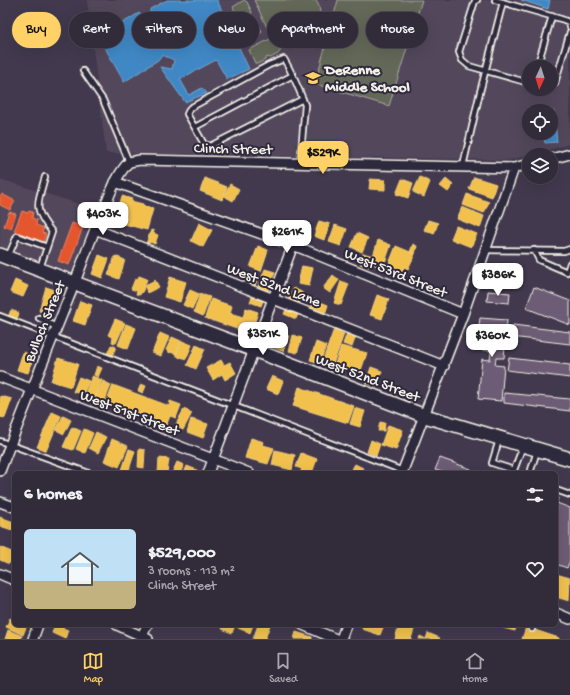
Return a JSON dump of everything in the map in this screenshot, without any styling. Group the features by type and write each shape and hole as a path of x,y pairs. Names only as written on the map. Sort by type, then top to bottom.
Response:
{"main road":[{"name":"West 52nd Street","path":"4,256 425,416 570,459"}],"street":[{"path":"558,157 570,154"},
{"name":"Clinch Street","path":"129,162 140,160 514,168 522,166"},
{"path":"115,182 129,162"},
{"path":"403,471 463,314 514,168"},
{"name":"Bulloch Street","path":"0,471 94,229 115,182"},
{"name":"West 53rd Street","path":"115,182 293,245 463,314"},
{"name":"West 52nd Lane","path":"94,229 444,366"},
{"path":"209,471 293,245"},
{"name":"West 51st Street","path":"0,377 245,471"},
{"path":"0,502 12,506"},
{"path":"0,574 12,579"},
{"path":"558,614 570,619"},
{"path":"33,639 37,627"},
{"path":"121,627 144,638 147,627"},
{"path":"308,627 336,639"},
{"path":"341,639 345,627"}],"lane":[{"path":"477,0 475,1 460,52 462,60 469,66 522,81"},
{"path":"495,0 569,22 570,27"},
{"path":"463,166 503,2"},
{"path":"539,60 552,16"},
{"path":"558,73 570,32"},
{"path":"300,164 305,105 303,99 293,75 284,60 269,65 190,108 187,114 204,144 210,146 303,99"},
{"path":"83,71 103,100 129,162"},
{"path":"195,128 293,75"},
{"path":"39,270 52,232 41,218 38,202 45,177"},
{"path":"4,256 17,236 47,247"},
{"path":"485,250 564,251 570,249"},
{"path":"534,250 539,260 568,272 570,263"},
{"path":"0,316 400,471"},
{"path":"39,318 56,327"},
{"path":"500,439 492,463 514,470 523,445"},
{"path":"0,441 83,471"},
{"path":"531,471 538,449"},
{"path":"558,491 570,495"}],"shaded area":[{"name":"DeRenne Middle School","path":"87,0 570,0 570,144 555,148 522,148 522,157 511,160 106,153 93,48 124,48 124,12 88,12"},
{"path":"0,179 95,209 70,276 0,249"}],"green space":[{"path":"244,0 247,2 252,12 236,12 233,7"},
{"path":"254,0 316,0 319,6 320,12 267,12 267,27"},
{"path":"338,0 422,0 418,12 366,12 366,48 407,48 389,106 315,84 325,48 358,48 358,12 335,12"},
{"path":"259,26 262,31 259,35"},
{"path":"267,41 267,48 280,48 281,50 278,54 270,58 267,57 265,60 257,64 255,63 249,50 253,48 259,48 259,45"}],"building: Homes":[{"path":"420,177 430,182 424,197 413,192"},
{"path":"474,177 496,184 492,197 469,189"},
{"path":"205,178 227,187 222,200 200,191"},
{"path":"370,179 385,180 385,190 369,189"},
{"path":"402,179 413,183 408,198 396,194"},
{"path":"446,179 453,185 448,192 440,186"},
{"path":"230,184 239,189 233,201 224,196"},
{"path":"467,194 489,202 484,213 463,205"},
{"path":"122,196 153,209 147,230 124,224 127,215 117,213"},
{"path":"462,207 484,216 480,228 457,219"},
{"path":"428,220 438,223 434,234 424,230"},
{"path":"319,221 330,224 324,240 314,236"},
{"path":"199,223 212,230 203,247 191,241"},
{"path":"335,225 347,229 341,246 329,242"},
{"path":"456,226 477,234 471,247 451,239"},
{"path":"151,230 154,231 153,233 158,235 155,244 150,242 148,245 146,244"},
{"path":"357,233 368,238 362,252 351,247"},
{"path":"378,240 391,245 383,268 370,263 369,267 360,264 363,253 373,256"},
{"path":"413,244 417,246 415,254 410,252"},
{"path":"258,246 268,250 261,271 250,267"},
{"path":"396,246 415,254 408,269 404,267 402,272 388,266"},
{"path":"99,255 109,259 102,278 92,274"},
{"path":"115,256 125,260 119,279 108,275"},
{"path":"302,266 313,268 309,286 298,284"},
{"path":"265,269 275,272 268,291 258,287"},
{"path":"250,274 258,277 255,286 247,283"},
{"path":"333,275 339,280 330,293 323,288"},
{"path":"139,276 147,279 140,295 136,294 137,291 131,289 135,279 137,280"},
{"path":"170,277 186,282 180,302 164,297"},
{"path":"15,280 28,286 23,297 10,292"},
{"path":"155,280 159,287 147,293 145,286"},
{"path":"341,281 349,284 341,305 334,303"},
{"path":"46,287 58,291 50,314 39,311"},
{"path":"294,288 303,293 297,305 288,300"},
{"path":"190,290 199,294 192,309 183,305"},
{"path":"200,294 210,297 203,316 194,312"},
{"path":"253,294 264,298 261,306 250,302"},
{"path":"377,295 389,299 382,319 370,315"},
{"path":"211,299 232,306 230,313 243,317 246,308 258,312 251,334 205,318"},
{"path":"313,299 328,305 325,314 309,308"},
{"path":"80,301 92,305 85,325 73,321"},
{"path":"287,307 299,312 296,319 284,314"},
{"path":"11,310 19,313 17,320 8,317"},
{"path":"115,319 125,323 116,343 112,342 113,338 108,335"},
{"path":"126,324 136,328 128,349 118,345"},
{"path":"334,329 344,334 333,364 323,360"},
{"path":"278,332 289,336 283,351 272,347"},
{"path":"160,333 169,337 161,356 152,353"},
{"path":"347,333 356,336 352,347 343,344"},
{"path":"293,335 302,338 297,353 289,351"},
{"path":"172,337 181,341 176,354 170,353 166,350"},
{"path":"182,341 192,345 186,359 180,358 176,355"},
{"path":"316,342 326,346 320,363 310,360"},
{"path":"111,345 116,347 112,356 107,354"},
{"path":"196,345 205,349 196,369 187,365"},
{"path":"341,346 367,353 359,376 352,374 353,370 345,368 343,373 333,370"},
{"path":"23,352 34,356 28,373 17,370"},
{"path":"58,358 78,364 71,387 51,381"},
{"path":"221,360 224,365 230,362 236,373 225,380 222,374 213,380 206,368"},
{"path":"97,366 102,368 98,377 94,375"},
{"path":"371,367 382,371 377,387 366,383"},
{"path":"92,376 102,380 95,398 84,396"},
{"path":"272,376 283,381 278,394 266,389"},
{"path":"79,377 89,381 83,394 73,392"},
{"path":"103,381 111,385 104,403 95,399"},
{"path":"141,384 146,386 143,393 138,391"},
{"path":"113,385 169,406 170,401 181,405 176,418 170,416 166,426 106,404"},
{"path":"299,387 354,406 348,423 293,406"},
{"path":"1,396 12,399 5,418 0,417"},
{"path":"355,408 365,411 360,427 350,424"},
{"path":"184,409 192,413 183,430 175,426"},
{"path":"52,412 61,416 46,451 37,447"},
{"path":"63,416 71,420 64,434 56,430"},
{"path":"191,419 208,424 203,438 187,432"},
{"path":"380,422 385,423 384,431 378,431"},
{"path":"388,425 403,430 396,450 381,445"},
{"path":"72,427 81,431 73,450 63,447"},
{"path":"84,429 93,433 85,453 76,449"},
{"path":"96,432 106,437 98,453 89,448"},
{"path":"251,438 264,442 263,445 274,448 268,464 245,458"},
{"path":"112,439 128,446 119,467 104,461"},
{"path":"371,440 380,444 376,456 367,452"},
{"path":"129,449 135,451 129,471 122,471"},
{"path":"139,449 145,450 144,468 138,467"},
{"path":"275,450 295,455 292,470 272,465"},
{"path":"301,453 317,459 313,471 301,471 302,469 296,467"},
{"path":"159,458 169,459 167,471 158,471"},
{"path":"177,462 184,465 181,471 173,471"},
{"path":"355,464 363,468 362,471 352,469"},
{"path":"187,466 197,470 197,471 185,471"},
{"path":"0,517 12,521 12,530 0,526"},
{"path":"0,547 12,552 12,557 9,564 0,560"},
{"path":"558,575 570,578 569,601 558,598"},
{"path":"10,618 12,619 12,627 26,627 23,635 6,627"},
{"path":"54,627 60,627 68,630 65,639 52,633"},
{"path":"223,627 234,627 232,633 222,629"},
{"path":"238,627 252,627 250,633"},
{"path":"257,627 269,627 265,639 253,639"},
{"path":"362,627 383,627 380,635 362,629"},
{"path":"398,627 415,627 411,639 395,639"},
{"path":"503,627 516,627 515,631"},
{"path":"526,627 559,638 559,639 522,639"},
{"path":"8,630 22,636 21,639 5,639"},
{"path":"296,632 312,637 312,639 294,639"},
{"path":"428,633 440,638 439,639 426,639"},
{"path":"420,636 426,639 419,639"}],"building: Shops":[{"path":"2,194 15,201 10,210 0,205 0,197"},
{"path":"22,211 28,213 29,211 33,212 32,218 37,220 36,225 44,228 42,233 46,234 43,242 14,231"},
{"path":"9,212 16,214 11,229 4,226"},
{"path":"72,223 83,227 69,265 58,261"}],"building: Schools":[{"path":"167,0 217,0 223,12 204,12 204,48 239,48 249,69 227,79 216,60 180,79 189,95 202,88 207,93 185,102 160,67 172,69 174,60 162,55 158,60 124,82 105,48 124,48 124,22 132,17 132,48 196,48 196,12 150,12 150,9"},
{"path":"521,0 550,0 548,9"},
{"path":"544,140 557,140 557,142 545,143"}],"building: Other":[{"path":"534,287 570,301 570,325 526,308"},
{"path":"488,291 510,293 509,303 487,301"},
{"path":"480,318 507,320 504,358 496,358 495,365 504,366 501,401 478,399 482,359 490,360 491,351 476,349"},
{"path":"513,325 570,332 570,344 511,337"},
{"path":"509,358 570,365 570,378 507,370"},
{"path":"504,393 570,399 570,411 504,403"},
{"path":"440,458 471,469 470,471 435,470"},
{"path":"558,503 570,508 570,560 567,568 558,565"}],"place":[{"name":"DeRenne Middle School","path":"313,78"}]}
